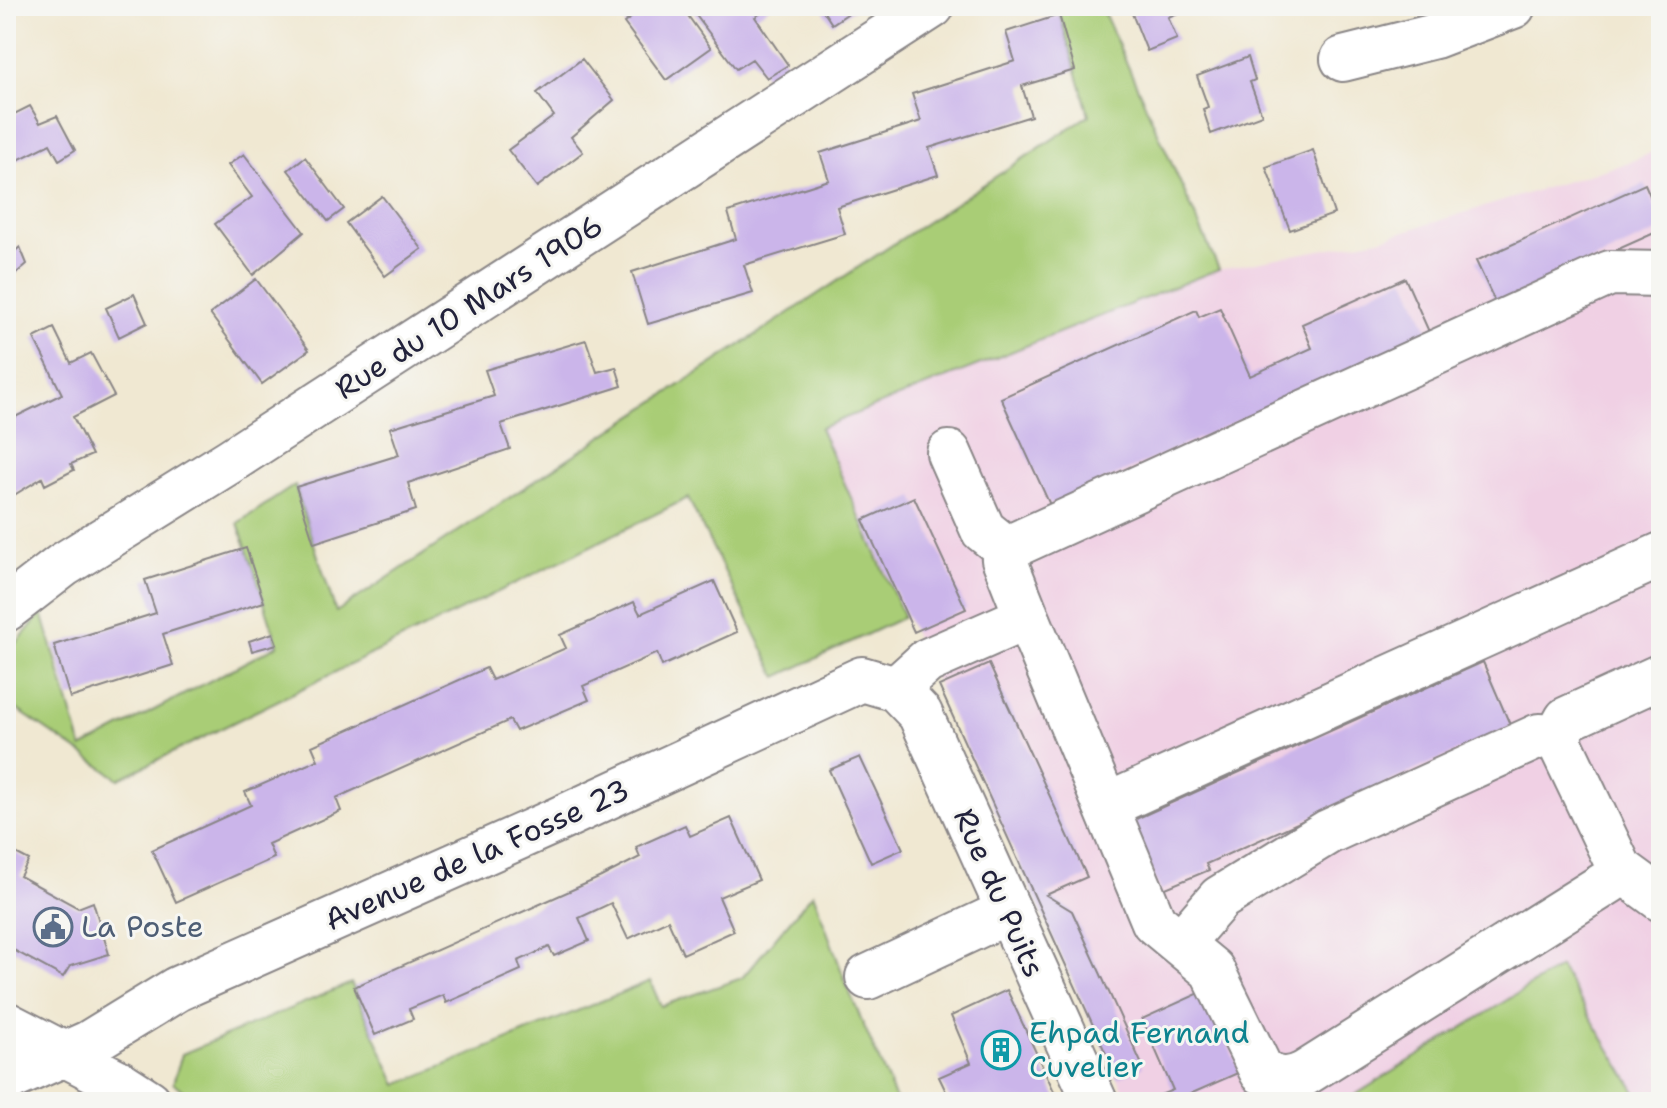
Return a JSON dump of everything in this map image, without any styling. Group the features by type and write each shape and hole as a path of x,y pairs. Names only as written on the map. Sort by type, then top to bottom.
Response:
{"street":[{"name":"Rue du 10 Mars 1906","path":"6,609 63,565 244,453 932,6"},
{"path":"1343,59 1435,36 1513,6"},
{"path":"1620,869 1610,881 1293,1080 1275,1079 1262,1072 1212,970 1154,922 1004,559 1008,550 1610,273 1661,274"},
{"path":"949,453 983,530 1008,550"},
{"path":"1106,806 1661,555"},
{"path":"896,689 927,661 1027,617"},
{"path":"1557,737 1567,719 1661,676"},
{"name":"Avenue de la Fosse 23","path":"6,1080 64,1055 177,989 555,821 862,679 896,689"},
{"name":"Rue du Puits","path":"896,689 920,714 1095,1102"},
{"path":"1181,943 1220,898 1328,832 1539,736 1557,737"},
{"path":"1557,737 1620,869 1661,899"},
{"path":"868,977 1007,912"},
{"path":"6,1024 149,1102"}],"shaded area":[{"path":"1661,148 1661,1102 1642,1102 1560,968 1344,1102 1129,1102 820,428 1219,269 1379,239 1630,162"}],"green space":[{"path":"1057,6 1101,6 1219,269 820,428 904,617 777,677 688,498 119,779 6,702 6,655 42,613 82,748 278,645 238,523 295,485 336,612 1089,115"},
{"path":"813,893 849,991 897,1102 201,1102 173,1083 182,1054 351,983 397,1085 650,981 661,1006 742,978"},
{"path":"1560,967 1642,1102 1344,1102"}],"building":[{"path":"647,6 681,6 711,48 666,80 624,23"},
{"path":"689,6 772,6 755,17 788,65 767,78 752,59 736,69"},
{"path":"820,6 859,6 832,24"},
{"path":"1129,6 1195,6 1168,17 1177,39 1147,51"},
{"path":"1059,15 1075,70 1022,86 1031,116 929,148 938,175 837,207 845,234 744,265 753,293 648,324 632,272 736,239 728,212 829,180 820,153 921,121 912,94 1015,61 1006,32"},
{"path":"1248,57 1255,80 1250,82 1262,115 1211,134 1203,109 1208,107 1197,76"},
{"path":"582,59 614,100 571,137 583,152 537,187 508,150 554,116 537,93"},
{"path":"30,106 40,123 57,116 75,150 59,160 50,144 6,166 6,118"},
{"path":"1313,150 1334,214 1290,230 1266,167"},
{"path":"244,154 304,232 253,275 215,224 252,197 228,165"},
{"path":"305,157 344,209 328,221 288,170"},
{"path":"1645,184 1661,221 1661,230 1496,304 1476,261"},
{"path":"382,196 422,249 385,276 346,223"},
{"path":"20,247 27,264 6,282 6,259"},
{"path":"1405,278 1430,334 1050,505 1001,398 1196,310 1199,317 1220,308 1250,376 1312,348 1302,324"},
{"path":"256,279 309,350 262,384 210,314"},
{"path":"134,294 147,323 119,337 106,308"},
{"path":"54,328 71,363 91,353 114,396 73,417 92,455 71,464 74,470 45,485 42,478 6,500 6,426 13,423 11,419 62,394 34,338"},
{"path":"586,340 597,372 616,367 622,386 501,424 510,449 408,483 416,510 314,543 296,487 399,455 390,428 494,396 485,370"},
{"path":"914,497 966,609 914,632 863,520"},
{"path":"246,548 264,602 163,634 173,665 70,698 54,645 156,613 145,580"},
{"path":"714,581 737,632 662,666 657,653 583,686 589,700 516,731 510,720 336,798 341,811 268,844 274,858 176,902 152,850 251,805 245,792 318,760 312,746 486,668 492,680 566,648 560,635 634,602 640,614"},
{"path":"273,633 277,644 252,651 249,641"},
{"path":"1483,662 1511,727 1206,864 1209,870 1161,890 1127,823"},
{"path":"989,664 1087,877 1046,895 1072,911 1143,1067 1117,1078 939,686"},
{"path":"860,757 903,849 871,863 829,770"},
{"path":"731,818 759,880 719,897 734,931 683,954 668,920 628,939 611,903 579,918 589,941 554,956 549,947 518,961 521,970 446,1003 443,995 409,1009 413,1019 375,1035 354,987 601,877 640,857 636,847 685,825 690,836"},
{"name":"La Poste","path":"6,848 29,860 20,876 78,908 93,902 109,954 70,966 63,977 6,946"},
{"name":"Ehpad Fernand Cuvelier","path":"1007,990 1059,1102 951,1102 939,1077 971,1063 951,1016"},
{"path":"1204,991 1240,1072 1190,1094 1194,1102 1143,1102 1173,1090 1142,1019"}],"place":[{"name":"La Poste","path":"53,927"},
{"name":"Ehpad Fernand Cuvelier","path":"1001,1050"}]}
